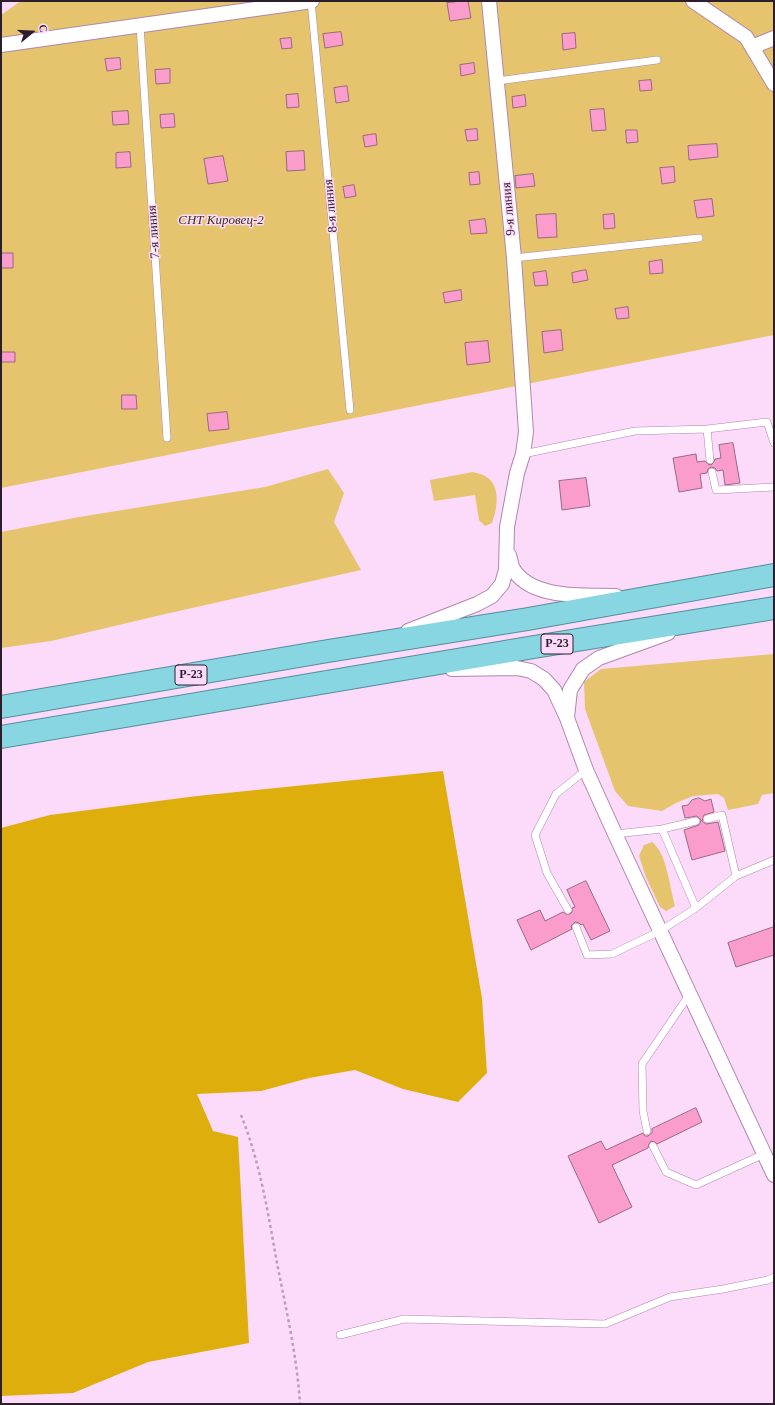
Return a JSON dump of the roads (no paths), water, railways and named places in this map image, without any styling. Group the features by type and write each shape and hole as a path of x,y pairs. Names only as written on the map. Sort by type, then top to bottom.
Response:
{"highway":[{"name":"Р-23","path":"1,708 528,619 774,575"},
{"name":"Р-23","path":"1,737 774,608"}],"street":[{"path":"1,45 312,1"},
{"name":"9-я линия","path":"380,643 477,604 492,596 502,584 506,570 507,527 517,473 523,454 526,432 514,258 489,1"},
{"path":"693,1 746,36 774,84"},
{"path":"752,47 774,38"},
{"path":"506,547 513,568 530,584 540,590 562,595 650,597"},
{"path":"567,718 570,690 583,669 588,665 599,658 703,621"},
{"path":"411,668 517,668 531,672 544,679 554,690 567,718 586,770 615,834 774,1175"}],"lane":[{"name":"8-я линия","path":"312,1 350,410"},
{"name":"7-я линия","path":"140,26 168,438"},
{"path":"497,81 657,60"},
{"path":"514,258 699,238"},
{"path":"523,454 634,431 707,429 767,422 774,443"},
{"path":"707,429 710,460"},
{"path":"712,472 716,490 774,487"},
{"path":"568,910 547,873 535,835 556,794 586,770"},
{"path":"707,819 722,815 736,876"},
{"path":"615,834 662,829 696,821"},
{"path":"662,829 696,908"},
{"path":"576,928 588,955 612,954 660,931 696,908 736,876 774,860"},
{"path":"647,1131 643,1111 642,1064 690,995"},
{"path":"654,1146 666,1172 696,1185 764,1154"},
{"path":"340,1335 404,1319 605,1324 670,1297 723,1289 768,1280 774,1277"}],"park label":[{"name":"СНТ Кировец-2","path":"221,221"}]}
